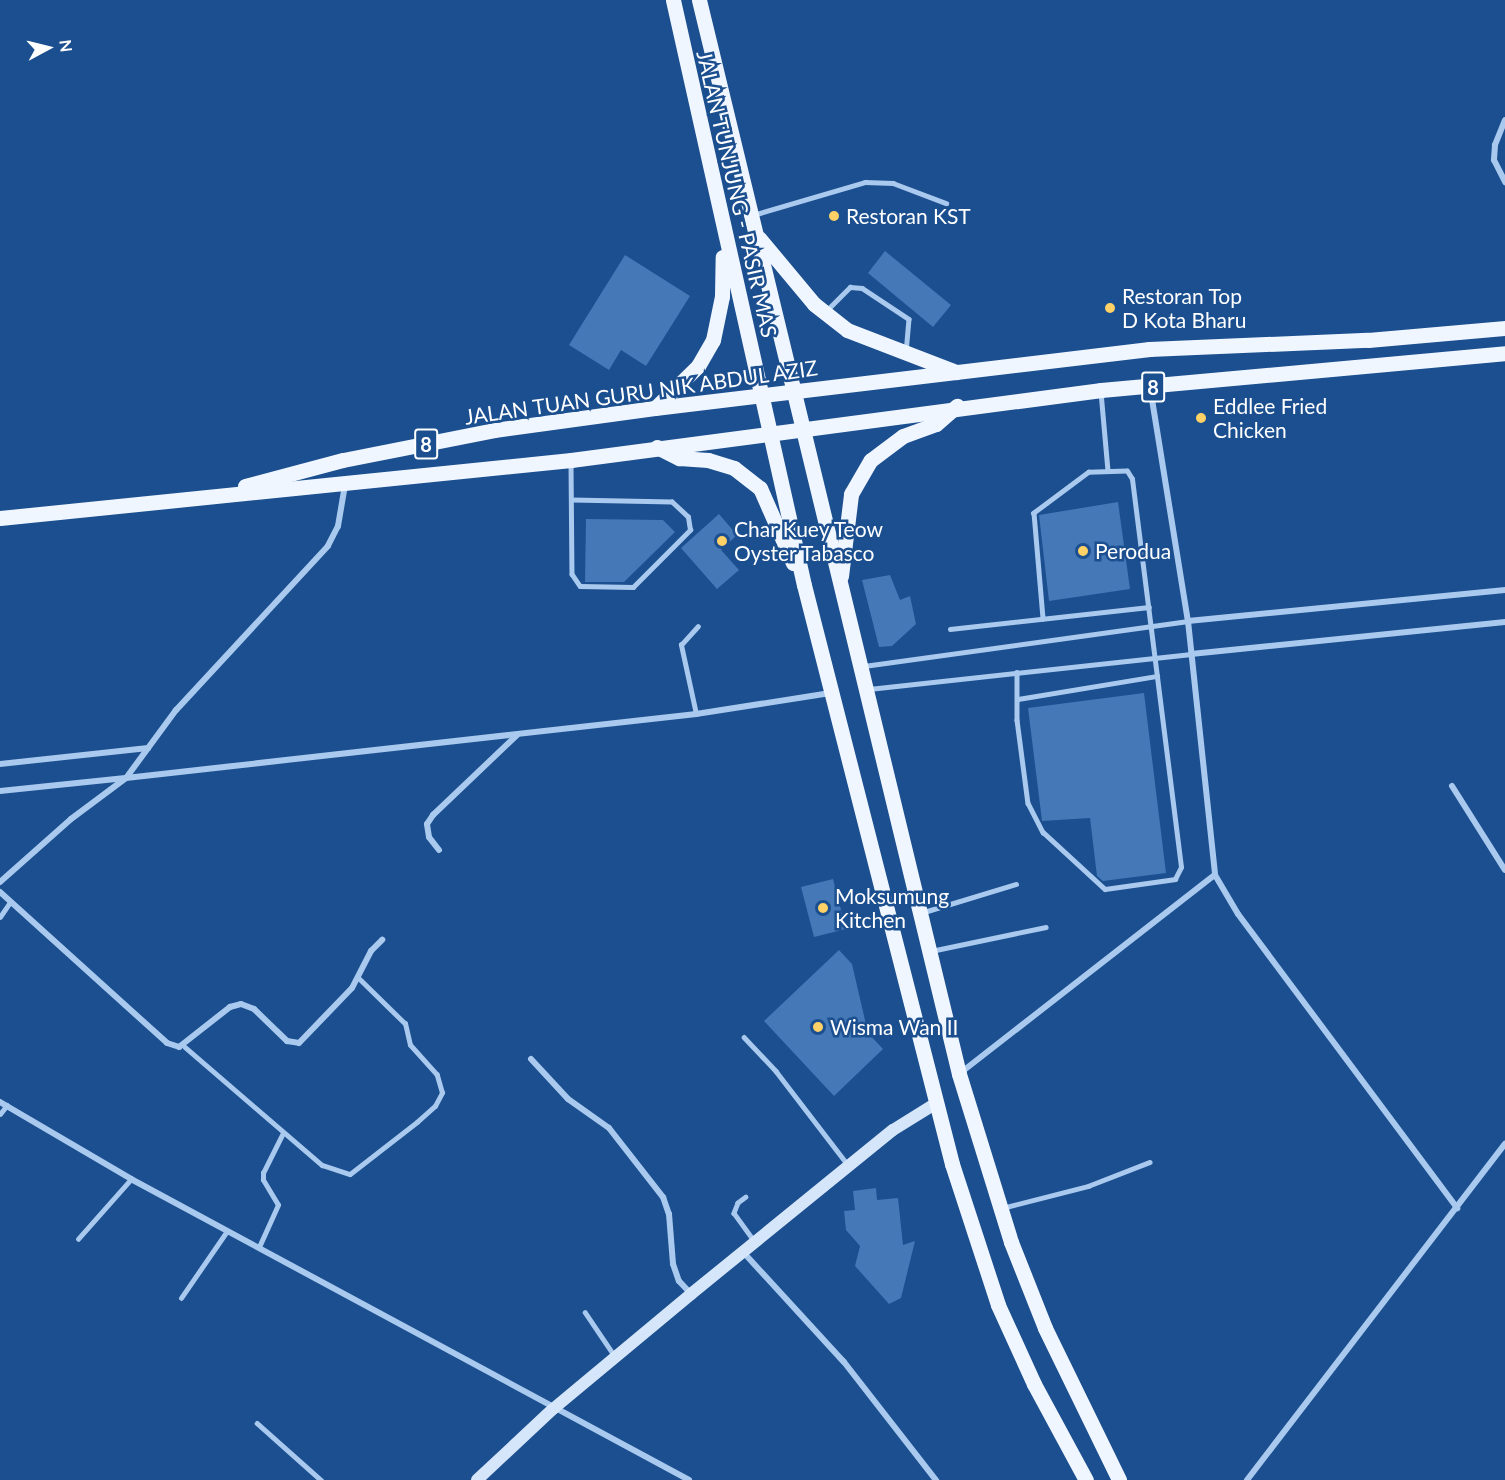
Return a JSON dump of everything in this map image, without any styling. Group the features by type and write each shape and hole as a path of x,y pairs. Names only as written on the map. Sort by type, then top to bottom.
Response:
{"main road":[{"name":"JALAN TUNJUNG - PASIR MAS","path":"673,0 725,244 804,585"},
{"name":"JALAN TUNJUNG - PASIR MAS","path":"699,0 958,1074 1000,1209 1045,1328 1119,1480"},
{"path":"757,236 824,312 874,343 905,352 956,372"},
{"path":"656,408 698,366 713,340 721,305 725,244"},
{"name":"JALAN TUAN GURU NIK ABDUL AZIZ","path":"200,497 343,460 483,433 656,408 1149,349 1368,340 1505,328"},
{"name":"8","path":"0,518 572,460 957,406 1101,390 1505,353"},
{"path":"840,583 851,494 871,460 903,436 936,424 957,406"},
{"path":"657,447 679,458 708,460 734,468 760,488 804,585 935,1104 998,1305 1034,1384 1086,1480"},
{"path":"481,1479 553,1408 691,1294 892,1130 935,1104"}],"street":[{"path":"1505,120 1495,145 1494,160 1505,182"},
{"path":"1150,387 1188,621 1215,875 1238,914 1457,1208"},
{"path":"0,882 71,819 126,778 176,711 328,546 338,526 345,484"},
{"path":"1188,621 1505,590"},
{"path":"1191,654 1505,622"},
{"path":"0,791 696,714 831,693"},
{"path":"439,850 429,837 427,824 433,815 517,735"},
{"path":"0,764 148,748"},
{"path":"1452,786 1505,870"},
{"path":"958,1074 1215,875"},
{"path":"0,892 167,1043 185,1047 230,1007 242,1004 254,1009 287,1041 299,1043 358,978 371,951 382,940"},
{"path":"531,1059 568,1099 609,1128 663,1197 672,1234 673,1264 679,1281 691,1294"},
{"path":"3,1103 131,1179 689,1480"},
{"path":"1247,1480 1505,1144"},
{"path":"744,1253 844,1362 936,1480"}],"lane":[{"path":"752,215 865,182 893,183 946,202"},
{"path":"824,312 850,287 862,288 909,319 905,352"},
{"path":"1101,390 1108,470"},
{"path":"572,460 572,500 572,574 580,586 633,586 690,530 687,517 672,502 572,500"},
{"path":"1017,672 1028,803 1043,832 1105,889 1170,881 1178,876 1181,867 1132,479 1123,469 1086,474 1034,513 1043,619"},
{"path":"950,629 1149,608"},
{"path":"860,667 1152,629 1188,621"},
{"path":"696,714 681,645 698,626"},
{"path":"866,689 1191,654"},
{"path":"1018,699 1157,676"},
{"path":"920,914 1016,884"},
{"path":"0,917 10,902"},
{"path":"929,952 1046,927"},
{"path":"185,1047 322,1165 350,1174 417,1122 440,1098 437,1075 410,1045 405,1024 358,978"},
{"path":"744,1036 776,1071 848,1166"},
{"path":"0,1114 3,1103"},
{"path":"259,1247 278,1204 263,1173 283,1133"},
{"path":"1000,1209 1088,1186 1150,1162"},
{"path":"78,1239 131,1179"},
{"path":"746,1197 738,1203 734,1213 756,1243"},
{"path":"181,1298 227,1231"},
{"path":"585,1312 615,1357"},
{"path":"257,1423 321,1480"}],"building":[{"path":"885,251 951,305 933,327 868,273"},
{"path":"625,255 690,296 646,366 621,350 609,370 569,345"},
{"name":"Perodua","path":"1118,502 1130,589 1049,601 1039,515"},
{"path":"719,514 737,535 721,550 739,570 717,589 681,548"},
{"path":"586,519 663,520 675,532 624,582 585,582"},
{"path":"890,575 900,600 910,596 916,624 892,646 879,647 862,580"},
{"path":"1144,693 1166,873 1103,881 1097,876 1090,818 1042,821 1028,708"},
{"name":"Moksumung Kitchen","path":"833,879 846,929 814,937 801,887"},
{"name":"Wisma Wan II","path":"839,950 852,964 868,1033 883,1049 834,1096 764,1021"},
{"path":"876,1188 877,1200 898,1198 903,1245 915,1241 901,1298 889,1304 855,1266 860,1246 846,1230 844,1211 855,1210 853,1191"}],"place":[{"name":"Restoran KST","path":"834,216"},
{"name":"Restoran Top D Kota Bharu","path":"1110,308"},
{"name":"Eddlee Fried Chicken","path":"1201,418"},
{"name":"Char Kuey Teow Oyster Tabasco","path":"722,541"},
{"name":"Perodua","path":"1083,551"},
{"name":"Moksumung Kitchen","path":"823,908"},
{"name":"Wisma Wan II","path":"818,1027"}]}
